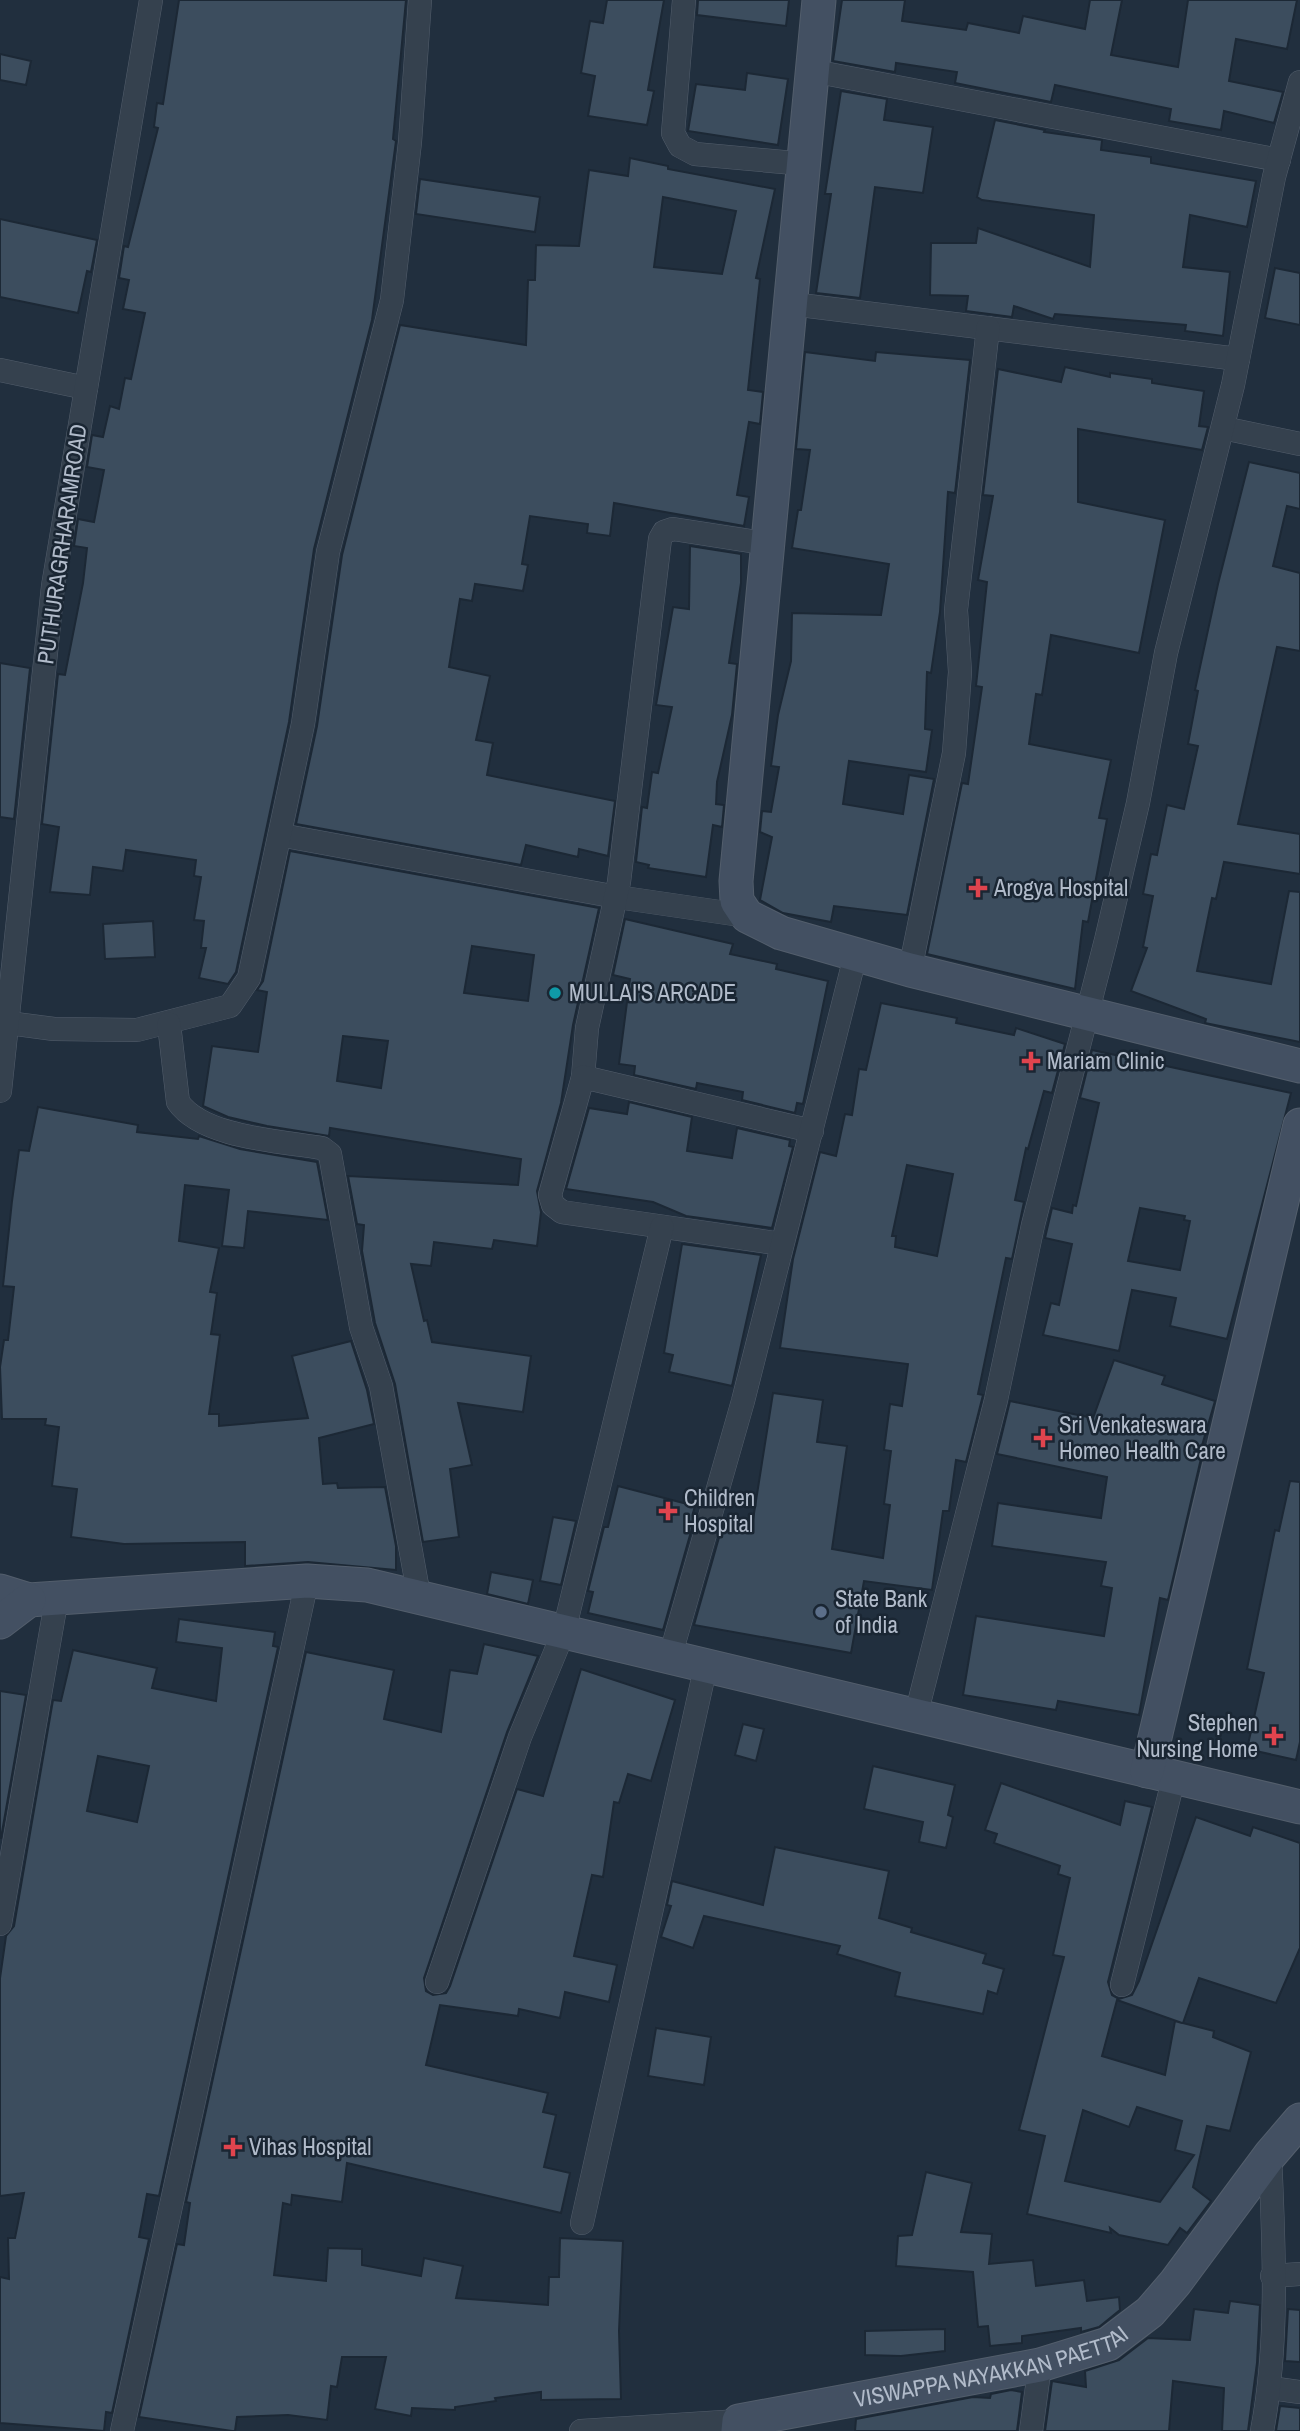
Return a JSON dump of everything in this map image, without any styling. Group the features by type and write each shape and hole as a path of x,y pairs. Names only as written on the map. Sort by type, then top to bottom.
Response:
{"street":[{"name":"PUTHURAGRHARAMROAD","path":"0,1091 3,1023 53,586 151,0"},
{"path":"3,1023 137,1030 169,1024 230,1006 249,978 303,724 328,552 392,300 410,142 420,0"},
{"path":"684,0 673,133 680,146 695,154 805,164"},
{"path":"747,916 737,901 736,881 819,0"},
{"path":"813,71 1279,160"},
{"path":"916,1715 996,1400 1033,1225 1138,803 1166,653 1223,428 1279,160 1300,82"},
{"path":"792,303 1238,359"},
{"path":"911,970 954,753 960,672 956,610 988,328"},
{"path":"0,370 86,388"},
{"path":"1223,428 1300,444"},
{"path":"769,544 673,529 662,536 617,898 587,1028 583,1077 550,1195 553,1205 562,1212 782,1244"},
{"path":"280,835 617,898 747,916 781,933 911,970 1300,1066"},
{"path":"670,1657 743,1401 856,953"},
{"path":"169,1024 178,1102 185,1113 196,1121 244,1135 323,1148 330,1154 361,1327 381,1386 419,1596"},
{"path":"583,1077 812,1131"},
{"path":"1122,1985 1161,1774 1300,1125"},
{"path":"437,1982 520,1737 564,1631 662,1227"},
{"path":"122,2431 307,1581"},
{"path":"0,1622 21,1600 307,1581 367,1586 419,1596 1300,1807"},
{"path":"0,1924 21,1600"},
{"path":"582,2223 706,1665"},
{"name":"VISWAPPA NAYAKKAN PAETTAI","path":"581,2431 738,2426 1040,2365 1108,2344 1150,2312 1300,2120"},
{"path":"1262,2431 1270,2388 1274,2250 1270,2155"},
{"path":"1272,2276 1300,2274"},
{"path":"1031,2431 1040,2365"},
{"path":"1270,2388 1300,2392"}],"building":[{"path":"179,0 406,0 393,139 396,141 372,320 314,549 289,722 236,972 228,984 199,978 206,948 201,948 204,921 194,920 201,877 194,876 196,860 126,850 123,871 93,867 90,895 50,892 59,827 42,824 58,674 65,675 83,583 87,548 74,546 78,519 94,522 104,470 87,467 92,435 103,437 110,406 119,409 125,378 131,379 145,313 123,309 129,280 119,278 124,246 128,247 158,128 154,127 157,103 163,104"},
{"path":"607,0 664,0 648,90 654,91 647,125 588,116 595,76 581,73 590,21 603,23"},
{"path":"698,0 789,0 786,26 697,15"},
{"path":"842,0 905,0 902,21 966,30 968,23 1019,33 1023,16 1085,29 1090,0 1122,0 1111,55 1178,67 1188,0 1297,0 1287,49 1236,39 1229,81 1283,92 1274,123 1224,111 1221,130 1169,121 1171,109 1055,85 1051,102 955,83 957,72 896,63 895,72 833,61"},
{"path":"0,54 31,61 26,85 0,80"},
{"path":"747,73 788,79 778,145 688,131 696,84 745,90"},
{"path":"841,91 887,99 884,120 933,127 923,193 875,187 860,298 816,293 831,194 825,194"},
{"path":"995,120 1045,130 1044,132 1102,140 1101,150 1151,157 1151,163 1256,181 1247,227 1190,215 1183,267 1230,272 1223,336 1185,331 1186,325 1055,314 1053,319 1014,306 1012,317 966,311 968,296 930,295 931,243 976,243 978,228 1090,267 1094,215 982,200 977,197"},
{"path":"630,158 668,166 668,169 775,189 756,278 760,279 748,390 763,392 760,424 749,422 737,495 749,497 744,526 614,503 610,536 587,533 588,524 530,516 522,564 528,565 523,591 475,584 472,601 460,599 449,667 490,676 476,740 493,743 487,775 615,801 608,856 579,849 578,857 526,845 521,865 296,824 317,726 342,555 400,325 526,345 528,280 535,280 536,245 579,246 589,170 628,176","holes":["663,197 736,211 722,274 654,267"]},
{"path":"420,179 540,197 535,232 416,214"},
{"path":"0,219 97,240 91,272 87,271 78,313 0,297"},
{"path":"1275,268 1300,273 1300,325 1265,318"},
{"path":"805,352 875,361 876,352 970,360 955,493 948,492 940,612 931,673 927,672 925,729 932,730 926,772 849,761 843,804 903,814 909,775 934,779 907,915 834,906 831,922 783,913 760,900 772,837 760,832 762,811 771,812 779,767 771,766 778,715 791,661 792,613 881,615 889,564 792,548 810,450 796,449"},
{"path":"1065,367 1110,377 1110,373 1152,379 1152,383 1204,391 1199,426 1208,427 1202,450 1078,429 1078,502 1165,520 1139,653 1051,635 1042,695 1036,694 1029,744 1111,760 1099,818 1107,819 1088,922 1083,921 1075,989 927,954 962,783 968,784 982,687 976,686 987,582 978,580 993,496 983,495 998,369 1061,382"},
{"path":"1249,462 1300,473 1300,509 1287,506 1273,566 1300,573 1300,651 1277,647 1238,824 1300,834 1300,874 1224,862 1216,899 1212,898 1197,971 1271,984 1289,891 1300,892 1300,1042 1205,1023 1206,1019 1131,991 1147,948 1143,947 1153,896 1143,894 1151,854 1157,855 1167,805 1184,809 1198,746 1188,744 1198,691 1195,690"},
{"path":"690,546 741,554 741,583 729,663 737,664 732,715 717,782 716,804 724,805 722,827 713,825 706,877 648,868 649,865 636,862 642,807 647,808 652,772 658,773 672,707 656,705 673,607 689,609"},
{"path":"0,663 30,668 14,819 0,817"},
{"path":"290,851 599,908 573,1025 561,1103 537,1191 541,1212 537,1246 494,1240 492,1249 434,1242 431,1266 411,1264 424,1321 427,1320 432,1342 531,1356 523,1412 458,1403 472,1465 450,1469 459,1537 423,1542 395,1384 375,1323 362,1251 364,1225 357,1224 348,1176 518,1185 521,1159 330,1128 329,1136 267,1126 228,1117 203,1106 212,1046 258,1052 267,992 257,990 263,981","holes":["472,946 534,955 528,1001 464,993","343,1036 388,1041 381,1088 337,1081"]},
{"path":"625,919 733,944 730,954 777,964 776,969 828,981 803,1104 797,1103 795,1113 742,1100 743,1092 697,1083 696,1089 634,1075 635,1066 619,1064 630,979 613,975"},
{"path":"153,921 155,957 105,959 103,924"},
{"path":"881,1003 957,1018 956,1023 1014,1035 1016,1028 1065,1044 1052,1093 1044,1091 1028,1149 1026,1148 1015,1200 1024,1202 1012,1259 1006,1258 978,1394 983,1395 966,1462 956,1460 949,1511 943,1511 932,1590 864,1581 851,1653 694,1625 724,1520 752,1526 773,1393 823,1400 817,1442 847,1446 832,1549 883,1558 890,1505 884,1504 891,1451 884,1450 890,1404 902,1406 908,1364 780,1348 793,1259 820,1152 836,1156 845,1114 852,1115 859,1069 866,1070","holes":["907,1165 953,1174 937,1256 895,1247 896,1236 892,1236"]},
{"path":"1092,1050 1291,1093 1227,1339 1170,1326 1176,1298 1132,1290 1119,1351 1043,1335 1051,1303 1059,1305 1072,1244 1045,1238 1052,1208 1072,1213 1073,1205 1076,1206 1099,1103 1080,1098","holes":["1140,1208 1185,1216 1184,1220 1190,1221 1180,1270 1128,1261"]},
{"path":"629,1102 692,1117 687,1151 732,1158 737,1128 790,1140 789,1146 793,1147 772,1228 686,1216 653,1202 566,1189 589,1108 627,1114"},
{"path":"38,1107 138,1125 137,1132 198,1139 199,1136 240,1149 317,1162 328,1220 248,1211 244,1248 222,1246 229,1190 185,1185 179,1241 219,1248 210,1292 217,1293 211,1334 220,1335 209,1414 219,1414 219,1426 308,1418 292,1356 351,1341 367,1390 374,1424 319,1438 323,1484 337,1483 338,1488 385,1487 396,1546 396,1570 308,1562 245,1566 245,1542 124,1544 71,1537 77,1489 52,1486 59,1427 45,1425 46,1419 2,1419 0,1367 4,1340 8,1340 14,1287 3,1286 12,1201 19,1150 29,1151"},
{"path":"682,1244 761,1255 732,1386 669,1372 673,1355 664,1353"},
{"path":"1114,1360 1165,1376 1162,1384 1215,1401 1201,1449 1203,1450 1168,1600 1160,1598 1139,1715 1058,1701 1056,1710 963,1695 976,1616 1104,1636 1112,1588 1101,1586 1106,1562 992,1546 998,1503 1101,1518 1107,1477 997,1454 1010,1401 1093,1418"},
{"path":"1290,1481 1300,1482 1300,1742 1296,1760 1247,1749 1264,1673 1247,1669 1275,1530 1279,1531"},
{"path":"618,1486 695,1506 693,1513 696,1514 663,1630 588,1613 593,1592 588,1591 604,1527 608,1527"},
{"path":"553,1517 576,1521 561,1585 540,1581"},
{"path":"491,1572 533,1580 528,1604 487,1594"},
{"path":"179,1619 275,1632 273,1646 278,1647 159,2196 147,2194 139,2237 149,2239 112,2413 106,2412 104,2431 0,2423 0,2277 9,2279 8,2238 15,2238 24,2193 0,2196 0,1978 6,1936 14,1926 53,1700 61,1701 73,1650 157,1668 152,1688 216,1701 222,1648 176,1642","holes":["98,1756 149,1766 137,1822 87,1811"]},
{"path":"484,1644 538,1656 507,1732 424,1978 426,1991 433,1995 446,1993 450,1986 517,1789 543,1796 581,1669 675,1700 651,1781 628,1774 619,1803 614,1802 603,1877 592,1875 574,1956 617,1965 609,2002 565,1992 560,2018 519,2009 518,2016 440,2005 426,2065 548,2093 543,2112 556,2115 544,2167 570,2173 561,2213 347,2163 342,2202 292,2195 291,2205 283,2203 274,2275 326,2281 328,2248 362,2249 362,2265 421,2276 424,2258 463,2266 456,2298 548,2305 549,2277 559,2277 560,2238 623,2241 619,2331 621,2399 541,2400 541,2392 495,2398 496,2401 455,2407 455,2410 412,2408 411,2416 375,2409 386,2357 342,2357 337,2387 331,2386 327,2420 288,2415 237,2417 235,2431 232,2431 139,2417 177,2244 184,2245 190,2203 186,2202 306,1652 394,1670 384,1719 441,1732 450,1670 477,1674"},
{"path":"0,1691 26,1695 1,1838 0,1838"},
{"path":"743,1724 764,1729 756,1761 735,1755"},
{"path":"873,1766 955,1785 948,1815 953,1817 946,1848 919,1842 923,1822 864,1809"},
{"path":"1001,1783 1120,1825 1125,1801 1152,1807 1108,1982 1112,1995 1119,1999 1132,1995 1139,1981 1196,1817 1250,1836 1253,1827 1300,1843 1300,1948 1276,2003 1199,1978 1183,2023 1214,2031 1213,2037 1251,2052 1230,2131 1207,2126 1193,2187 1211,2201 1187,2233 1180,2228 1168,2245 1119,2235 1110,2228 1111,2233 1027,2214 1045,2136 1019,2130 1064,1957 1053,1955 1070,1878 1058,1874 1060,1866 994,1843 997,1834 985,1830","holes":["1117,2000 1182,2023 1175,2021 1165,2075 1102,2056","1137,2107 1182,2121 1175,2150 1194,2155 1160,2202 1065,2181 1083,2110 1129,2127"]},
{"path":"775,1847 889,1871 879,1918 912,1928 911,1932 986,1954 983,1963 1004,1969 997,1994 988,1991 983,2014 895,1996 900,1973 837,1954 840,1946 704,1916 693,1948 661,1937 671,1906 667,1905 672,1881 763,1905"},
{"path":"656,2028 711,2037 704,2085 648,2076"},
{"path":"926,2172 972,2183 961,2232 992,2234 989,2264 1033,2260 1036,2286 1084,2280 1087,2301 1119,2297 1120,2310 1099,2327 1081,2332 1081,2328 1022,2336 1022,2343 990,2346 988,2326 978,2327 973,2272 896,2266 898,2236 912,2235"},
{"path":"1230,2301 1260,2305 1257,2363 1248,2431 1222,2431 1224,2388 1173,2381 1169,2431 1045,2431 1052,2381 1086,2387 1085,2371 1119,2360 1148,2338 1190,2340 1194,2309 1228,2313"},
{"path":"1288,2309 1300,2310 1300,2362 1285,2361"},
{"path":"945,2329 945,2351 901,2356 865,2355 865,2331"},
{"path":"1011,2390 1022,2392 1017,2431 855,2431 856,2419 973,2397 990,2398 991,2394"},
{"path":"1280,2406 1300,2408 1300,2431 1276,2431"}],"place":[{"name":"Arogya Hospital","path":"978,888"},
{"name":"MULLAI'S ARCADE","path":"555,993"},
{"name":"Mariam Clinic","path":"1031,1061"},
{"name":"Sri Venkateswara Homeo Health Care","path":"1043,1438"},
{"name":"Children Hospital","path":"668,1511"},
{"name":"State Bank of India","path":"821,1612"},
{"name":"Stephen Nursing Home","path":"1274,1736"},
{"name":"Vihas Hospital","path":"233,2147"}]}
